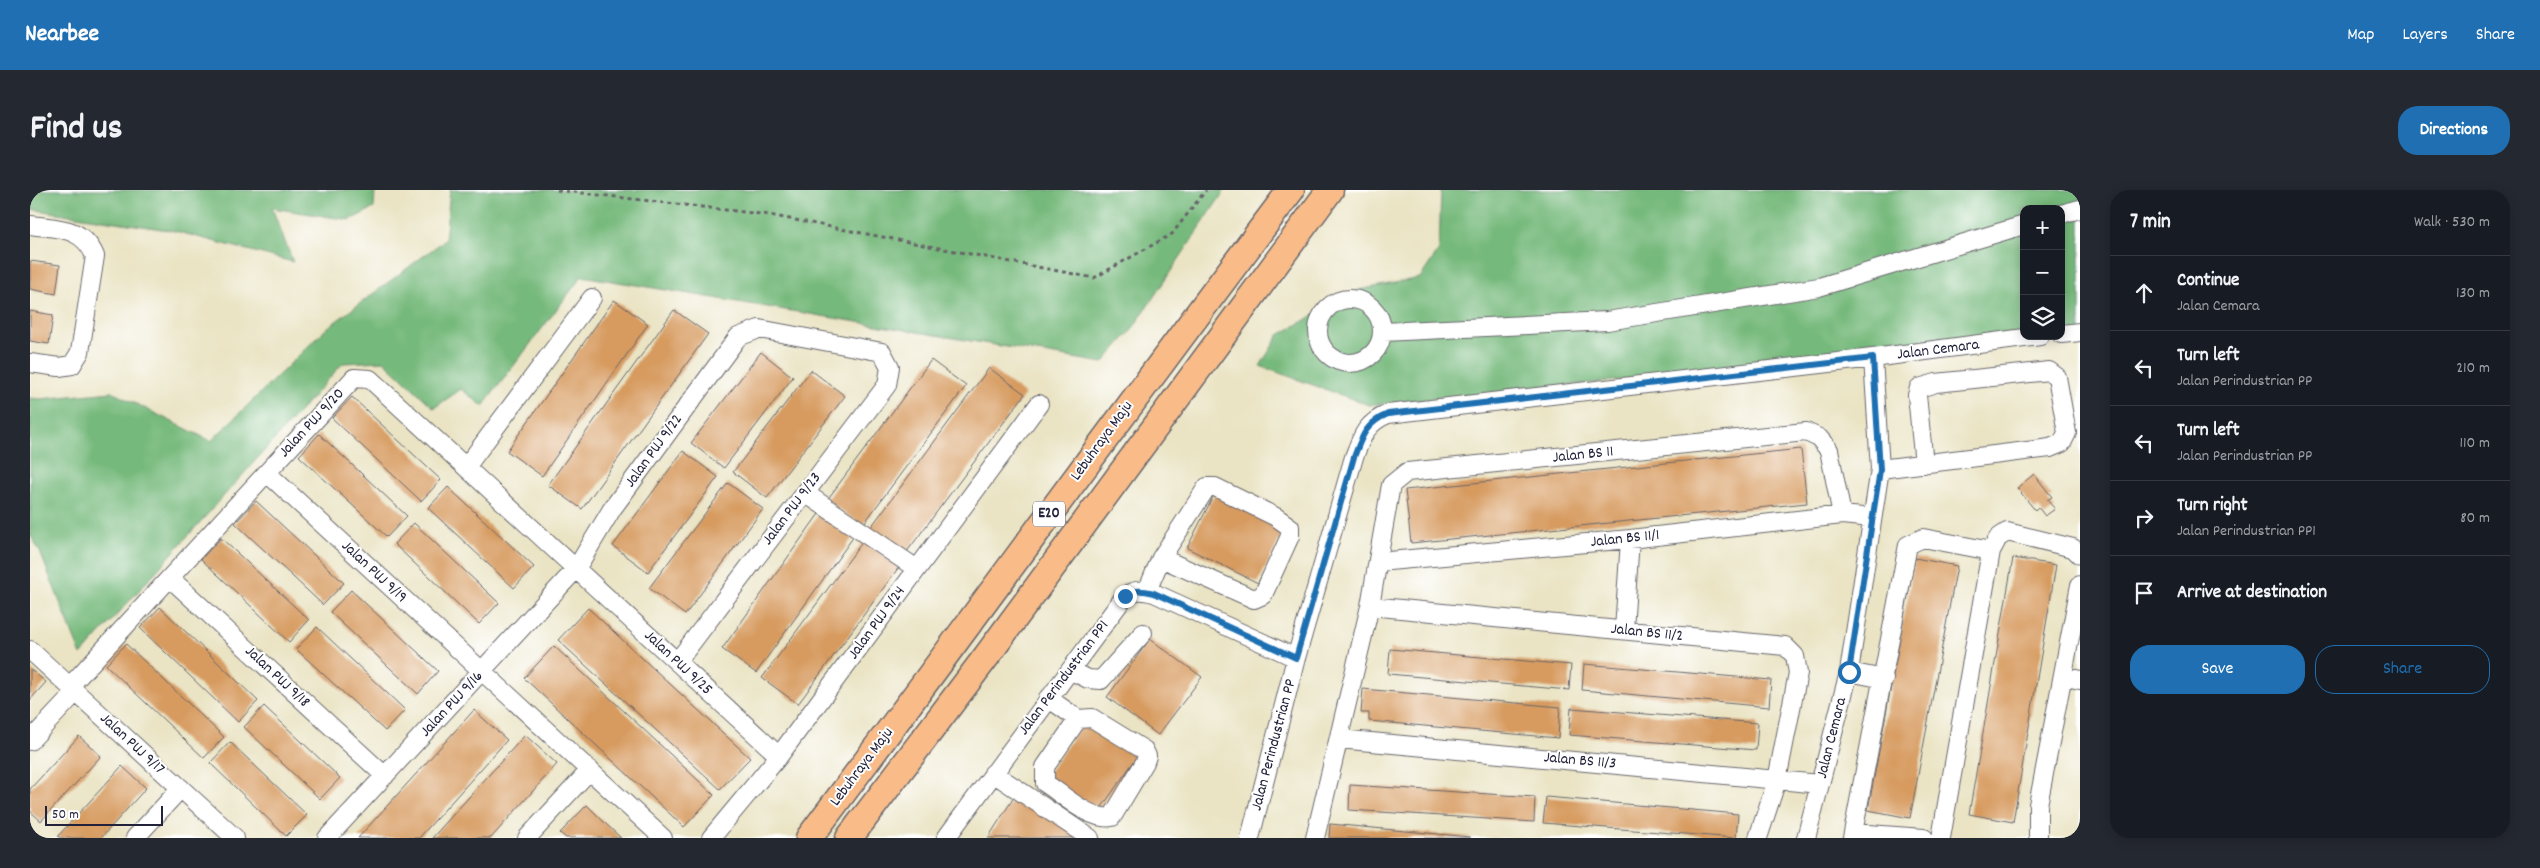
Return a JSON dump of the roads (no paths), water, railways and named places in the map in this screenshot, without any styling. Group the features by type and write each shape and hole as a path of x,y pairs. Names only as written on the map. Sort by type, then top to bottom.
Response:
{"highway":[{"name":"Lebuhraya Maju","path":"809,838 959,639 1136,394 1291,190"},
{"name":"Lebuhraya Maju","path":"849,838 986,657 1330,190"}],"street":[{"path":"2065,213 2080,208"},
{"path":"30,226 72,231 89,242 95,256 80,352 72,365 59,367 30,363"},
{"path":"1383,332 1607,321 1820,287 2020,226"},
{"path":"466,468 592,298"},
{"name":"Jalan PUJ 9/22","path":"576,569 612,509 738,337 759,329 882,352"},
{"path":"2065,334 2080,332"},
{"name":"Jalan Cemara","path":"1806,838 1849,672 1880,470 1873,358 2020,339"},
{"name":"Jalan PUJ 9/23","path":"677,662 886,385 890,367 882,352"},
{"name":"Jalan Perindustrian PP","path":"1250,838 1296,658 1354,457 1363,435 1374,420 1388,414 1873,358"},
{"path":"1880,470 2050,448 2062,444 2067,433 2057,377 2050,371 1936,383 1919,388 1917,395 1924,464"},
{"name":"Jalan PUJ 9/20","path":"30,741 170,578 354,378 370,379 576,569"},
{"name":"Jalan PUJ 9/24","path":"711,838 779,756 1039,404"},
{"name":"Jalan BS 11","path":"1315,838 1370,606 1392,485 1407,472 1806,432 1819,438 1829,450 1842,515"},
{"name":"Jalan PUJ 9/19","path":"267,473 663,838"},
{"path":"1161,558 1254,599 1263,595 1290,536 1290,527 1276,517 1215,487 1207,487 1161,558 1147,591 1296,658"},
{"path":"805,493 917,569"},
{"name":"Jalan BS 11/1","path":"1378,562 1630,539 1842,515 1872,518"},
{"path":"1941,838 1991,551 1998,538 2006,532 2073,548 2080,555"},
{"path":"1924,838 1853,835 1908,545 1923,538 1991,551"},
{"path":"1624,630 1630,539"},
{"name":"Jalan PUJ 9/25","path":"576,569 779,756"},
{"name":"Jalan PUJ 9/16","path":"327,838 576,569"},
{"name":"Jalan PUJ 9/18","path":"170,578 385,776"},
{"name":"Jalan Perindustrian PP1","path":"946,838 1125,596 1132,591 1147,591"},
{"path":"2038,838 2038,805 2072,678 2080,592"},
{"name":"Jalan BS 11/2","path":"1370,606 1785,646 1795,656 1798,673 1777,780 1758,838"},
{"path":"1070,670 1088,679 1101,680 1143,633"},
{"name":"Jalan PUJ 9/17","path":"30,650 234,838"},
{"path":"1849,672 1884,679"},
{"path":"1048,698 1078,719 1092,718 1144,750 1146,762 1112,817 1103,818 1092,814 1045,783 1045,767 1078,719"},
{"name":"Jalan BS 11/3","path":"1339,739 1820,784"},
{"path":"527,838 590,770"},
{"path":"993,773 1090,838"},
{"path":"134,838 180,788"}]}
